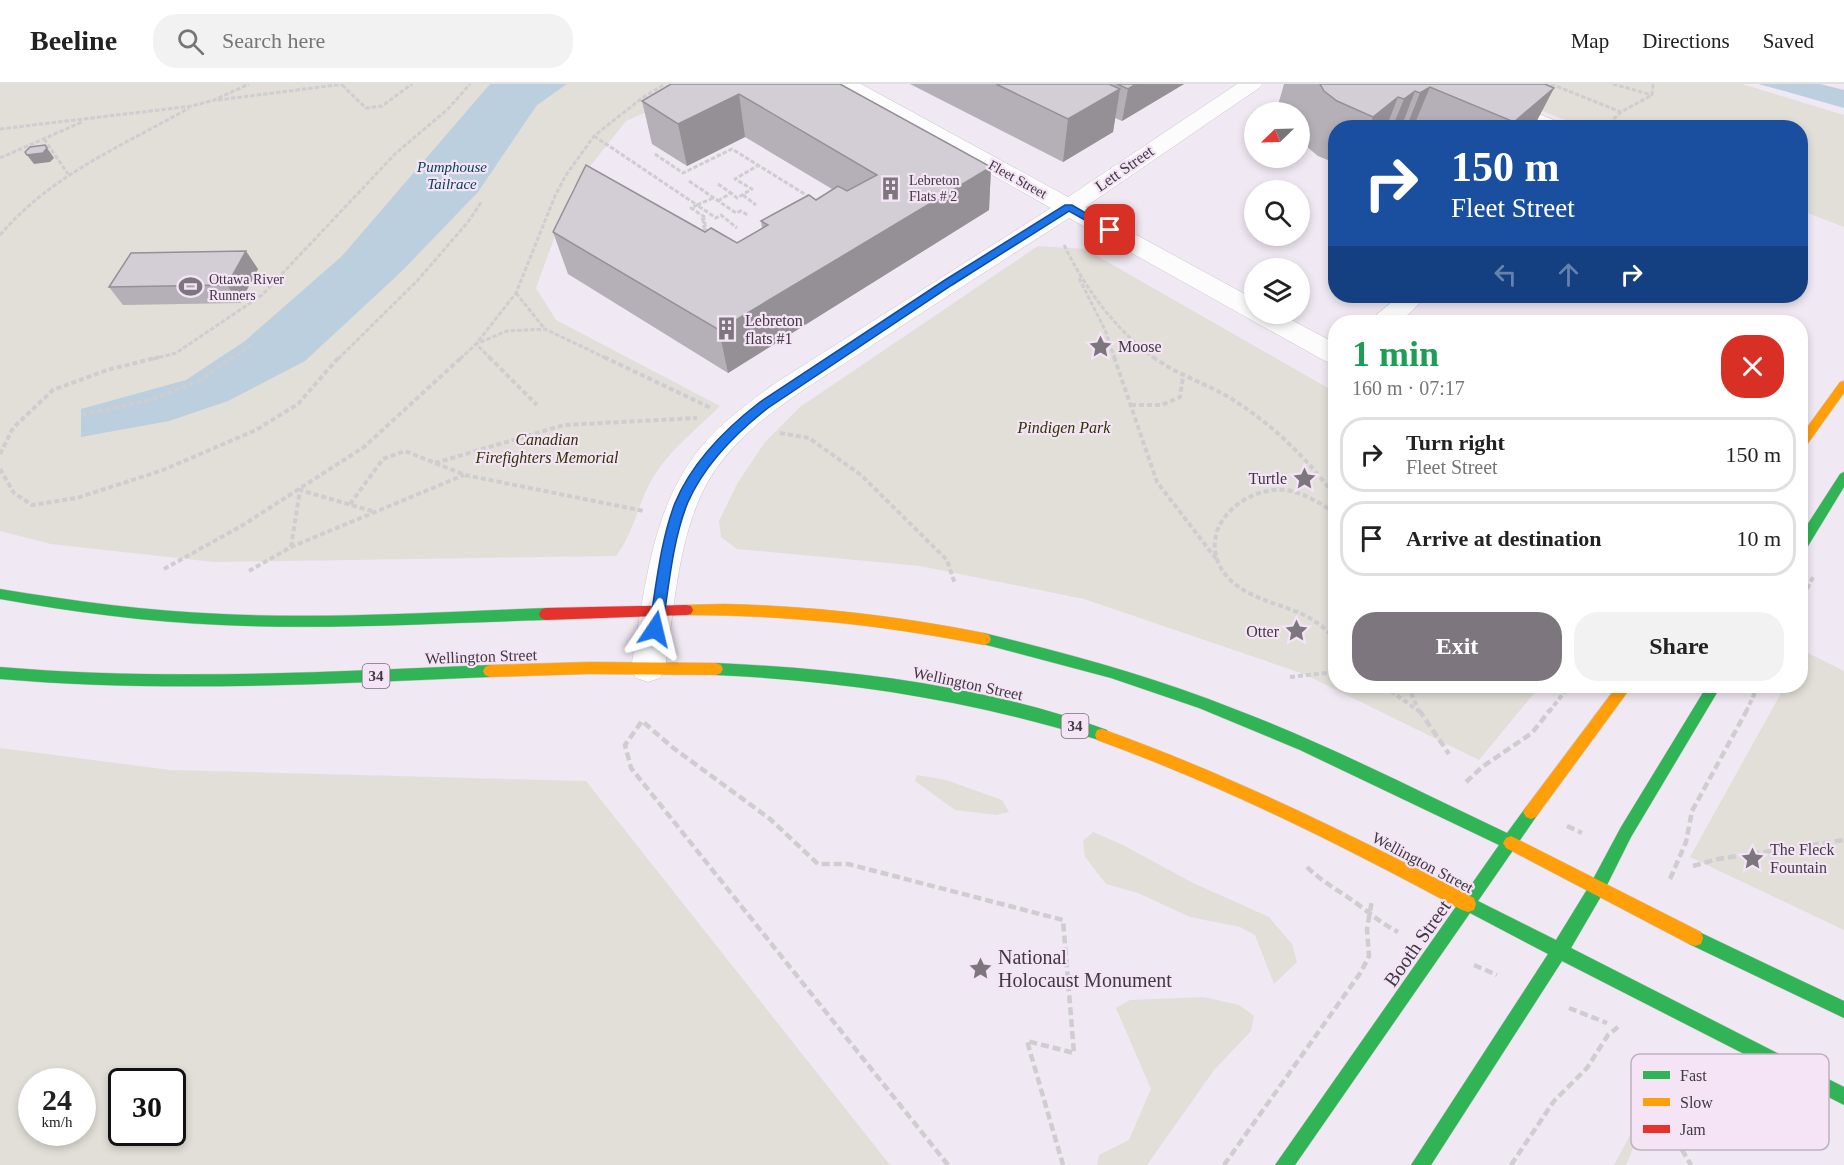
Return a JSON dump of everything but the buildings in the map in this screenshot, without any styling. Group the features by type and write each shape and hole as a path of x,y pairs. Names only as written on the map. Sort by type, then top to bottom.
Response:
{"main road":[{"path":"1808,435 1844,385"},
{"path":"1808,534 1844,477"},
{"path":"0,594 87,610 136,615 298,621 659,609 732,609 846,617 902,624 1071,659 1236,716 1511,843 1844,1010"},
{"name":"Wellington Street","path":"0,673 104,682 191,683 648,668 763,670 846,677 925,690 1084,728 1273,805 1762,1054"},
{"name":"Booth Street","path":"1284,1165 1533,810 1620,693"},
{"path":"1420,1165 1560,950 1710,693"},
{"name":"Wellington Street","path":"1829,1088 1844,1096"}],"street":[{"name":"Fleet Street","path":"845,84 1244,304"},
{"name":"Lett Street","path":"648,668 676,520 682,502 697,475 717,447 741,423 764,405 939,289 1069,207 1199,116 1252,84"},
{"path":"1449,84 1536,120"},
{"path":"1392,315 1406,303"},
{"path":"1279,324 1328,351"}],"path":[{"path":"0,129 192,106 214,100 249,84"},
{"path":"214,100 263,96 343,84 366,108 382,106 412,84"},
{"path":"0,454 13,428 53,390 107,370 176,353 262,295 396,153 448,109 470,84"},
{"path":"165,569 300,490 372,441 476,344 516,293 560,184 594,136 631,106 664,84"},
{"path":"1551,84 1621,112"},
{"path":"1612,84 1652,95"},
{"path":"1652,95 1653,84"},
{"path":"1612,120 1621,112 1652,95"},
{"path":"0,235 42,192 68,174 192,106"},
{"path":"0,158 88,119"},
{"path":"594,136 716,218 721,215 737,228"},
{"path":"44,139 68,174"},
{"path":"655,154 683,173 732,149 813,200"},
{"path":"718,184 737,198 752,189 735,179 758,166"},
{"path":"689,181 736,213 741,211 749,216"},
{"path":"718,201 731,194"},
{"path":"743,195 756,205"},
{"path":"700,236 709,232 702,227 707,225 701,220 706,218 691,208 712,198"},
{"path":"0,469 15,493 33,505 77,498 119,485 163,470 256,430 298,404 344,352 417,280 468,222 482,201"},
{"path":"1069,207 1059,233 1073,267 1105,330 1157,482 1217,560 1227,577 1241,588 1316,621 1328,632"},
{"path":"1073,267 1107,313 1140,350 1183,377 1229,398 1306,459 1328,487"},
{"path":"516,293 545,328 713,409 708,413"},
{"path":"476,344 507,331 545,328"},
{"path":"476,344 537,405"},
{"path":"82,415 142,402 184,387 208,375 251,345"},
{"path":"1131,405 1162,405 1180,397 1183,377"},
{"path":"435,463 564,426 704,417"},
{"path":"741,423 768,431 808,438 861,476 947,560 955,584"},
{"path":"350,504 383,459 405,451 465,475 643,511 676,520"},
{"path":"249,571 291,547 465,475"},
{"path":"300,490 376,512"},
{"path":"291,547 300,490"},
{"path":"1217,560 1216,532 1222,518 1236,504 1257,493 1284,490 1308,498 1328,509"},
{"path":"1290,677 1328,673"},
{"path":"1394,693 1418,709"},
{"path":"1411,693 1418,709 1449,754"},
{"path":"1462,786 1482,767 1532,733 1563,693"},
{"path":"1678,857 1686,842 1692,811 1755,693"},
{"path":"948,1165 631,768 626,745 642,721 672,747 770,819 818,864 848,864 1063,920 1074,1053 1028,1041 1063,1165"},
{"path":"1533,810 1617,849"},
{"path":"1693,866 1718,859 1844,840"},
{"path":"1224,1165 1361,972 1369,956 1368,911 1375,893"},
{"path":"1511,1165 1554,1101 1587,1068 1598,1050"},
{"path":"1682,1150 1691,1165"}],"green space":[{"name":"Canadian Firefighters Memorial","path":"0,84 711,84 626,121 572,189 536,288 556,320 720,406 665,460 658,470 646,491 627,538 616,556 214,562 51,544 0,531"},
{"path":"1472,84 1742,84 1844,115 1844,227 1808,213 1808,120 1566,120"},
{"name":"Pindigen Park","path":"1038,246 1085,249 1328,388 1328,686 1304,674 1084,599 920,566 737,549 721,537 719,521 737,484 765,442 800,407"},
{"path":"1808,653 1844,671 1844,930 1690,857 1781,693 1808,693"},
{"name":"Pindigen Park","path":"1343,693 1534,693 1479,760"},
{"path":"0,748 170,770 586,781 890,1165 0,1165"},
{"path":"917,775 946,780 1002,800 1009,812 996,815 955,810 915,781"},
{"path":"1093,832 1121,844 1193,883 1269,917 1292,944 1297,962 1274,984 1255,935 1240,927 1190,917 1138,893 1106,884 1085,857 1083,841"},
{"path":"1204,997 1239,1005 1254,1016 1251,1031 1214,1070 1147,1165 1097,1165 1099,1155 1129,1140 1151,1089 1116,1008 1130,1000"},
{"path":"1631,1134 1632,1150 1626,1165 1614,1165"}],"water":[{"name":"Pumphouse Tailrace","path":"490,84 567,84 537,105 478,192 401,272 305,361 228,401 169,421 81,437 81,409 186,380 245,341 342,256"},
{"path":"1759,84 1820,84 1844,90 1844,108"}],"traffic: fast":[{"path":"1808,534 1844,477"},
{"path":"0,594 110,611 223,620 361,620 546,614"},
{"path":"984,639 1111,672 1235,715 1339,761 1511,843"},
{"path":"716,669 814,675 912,688 1008,708 1102,735"},
{"path":"0,673 61,678 183,682 490,671"},
{"path":"1420,1165 1560,950 1597,888 1626,832 1710,693"},
{"path":"1284,1165 1531,812"},
{"path":"1468,904 1762,1054"},
{"path":"1695,938 1844,1010"},
{"path":"1829,1088 1844,1096"}],"traffic: slow":[{"path":"1808,435 1844,385"},
{"path":"686,610 761,611 836,616 911,625 984,639"},
{"path":"490,671 589,668 716,669"},
{"path":"1531,812 1620,693"},
{"path":"1102,735 1150,752 1243,791 1334,834 1468,904"},
{"path":"1511,843 1695,938"}],"traffic: jam":[{"path":"546,614 686,610"}],"place":[{"name":"Lebreton Flats # 2","path":"891,188"},
{"name":"Ottawa River Runners","path":"191,287"},
{"name":"Lebreton flats #1","path":"727,329"},
{"name":"Moose","path":"1100,346"},
{"name":"Turtle","path":"1305,478"},
{"name":"Otter","path":"1297,631"},
{"name":"The Fleck Fountain","path":"1752,858"},
{"name":"National Holocaust Monument","path":"980,968"}],"route":[{"path":"655,629 672,535 682,502 697,475 717,447 741,423 764,405 948,283 1069,207 1110,230"}]}
